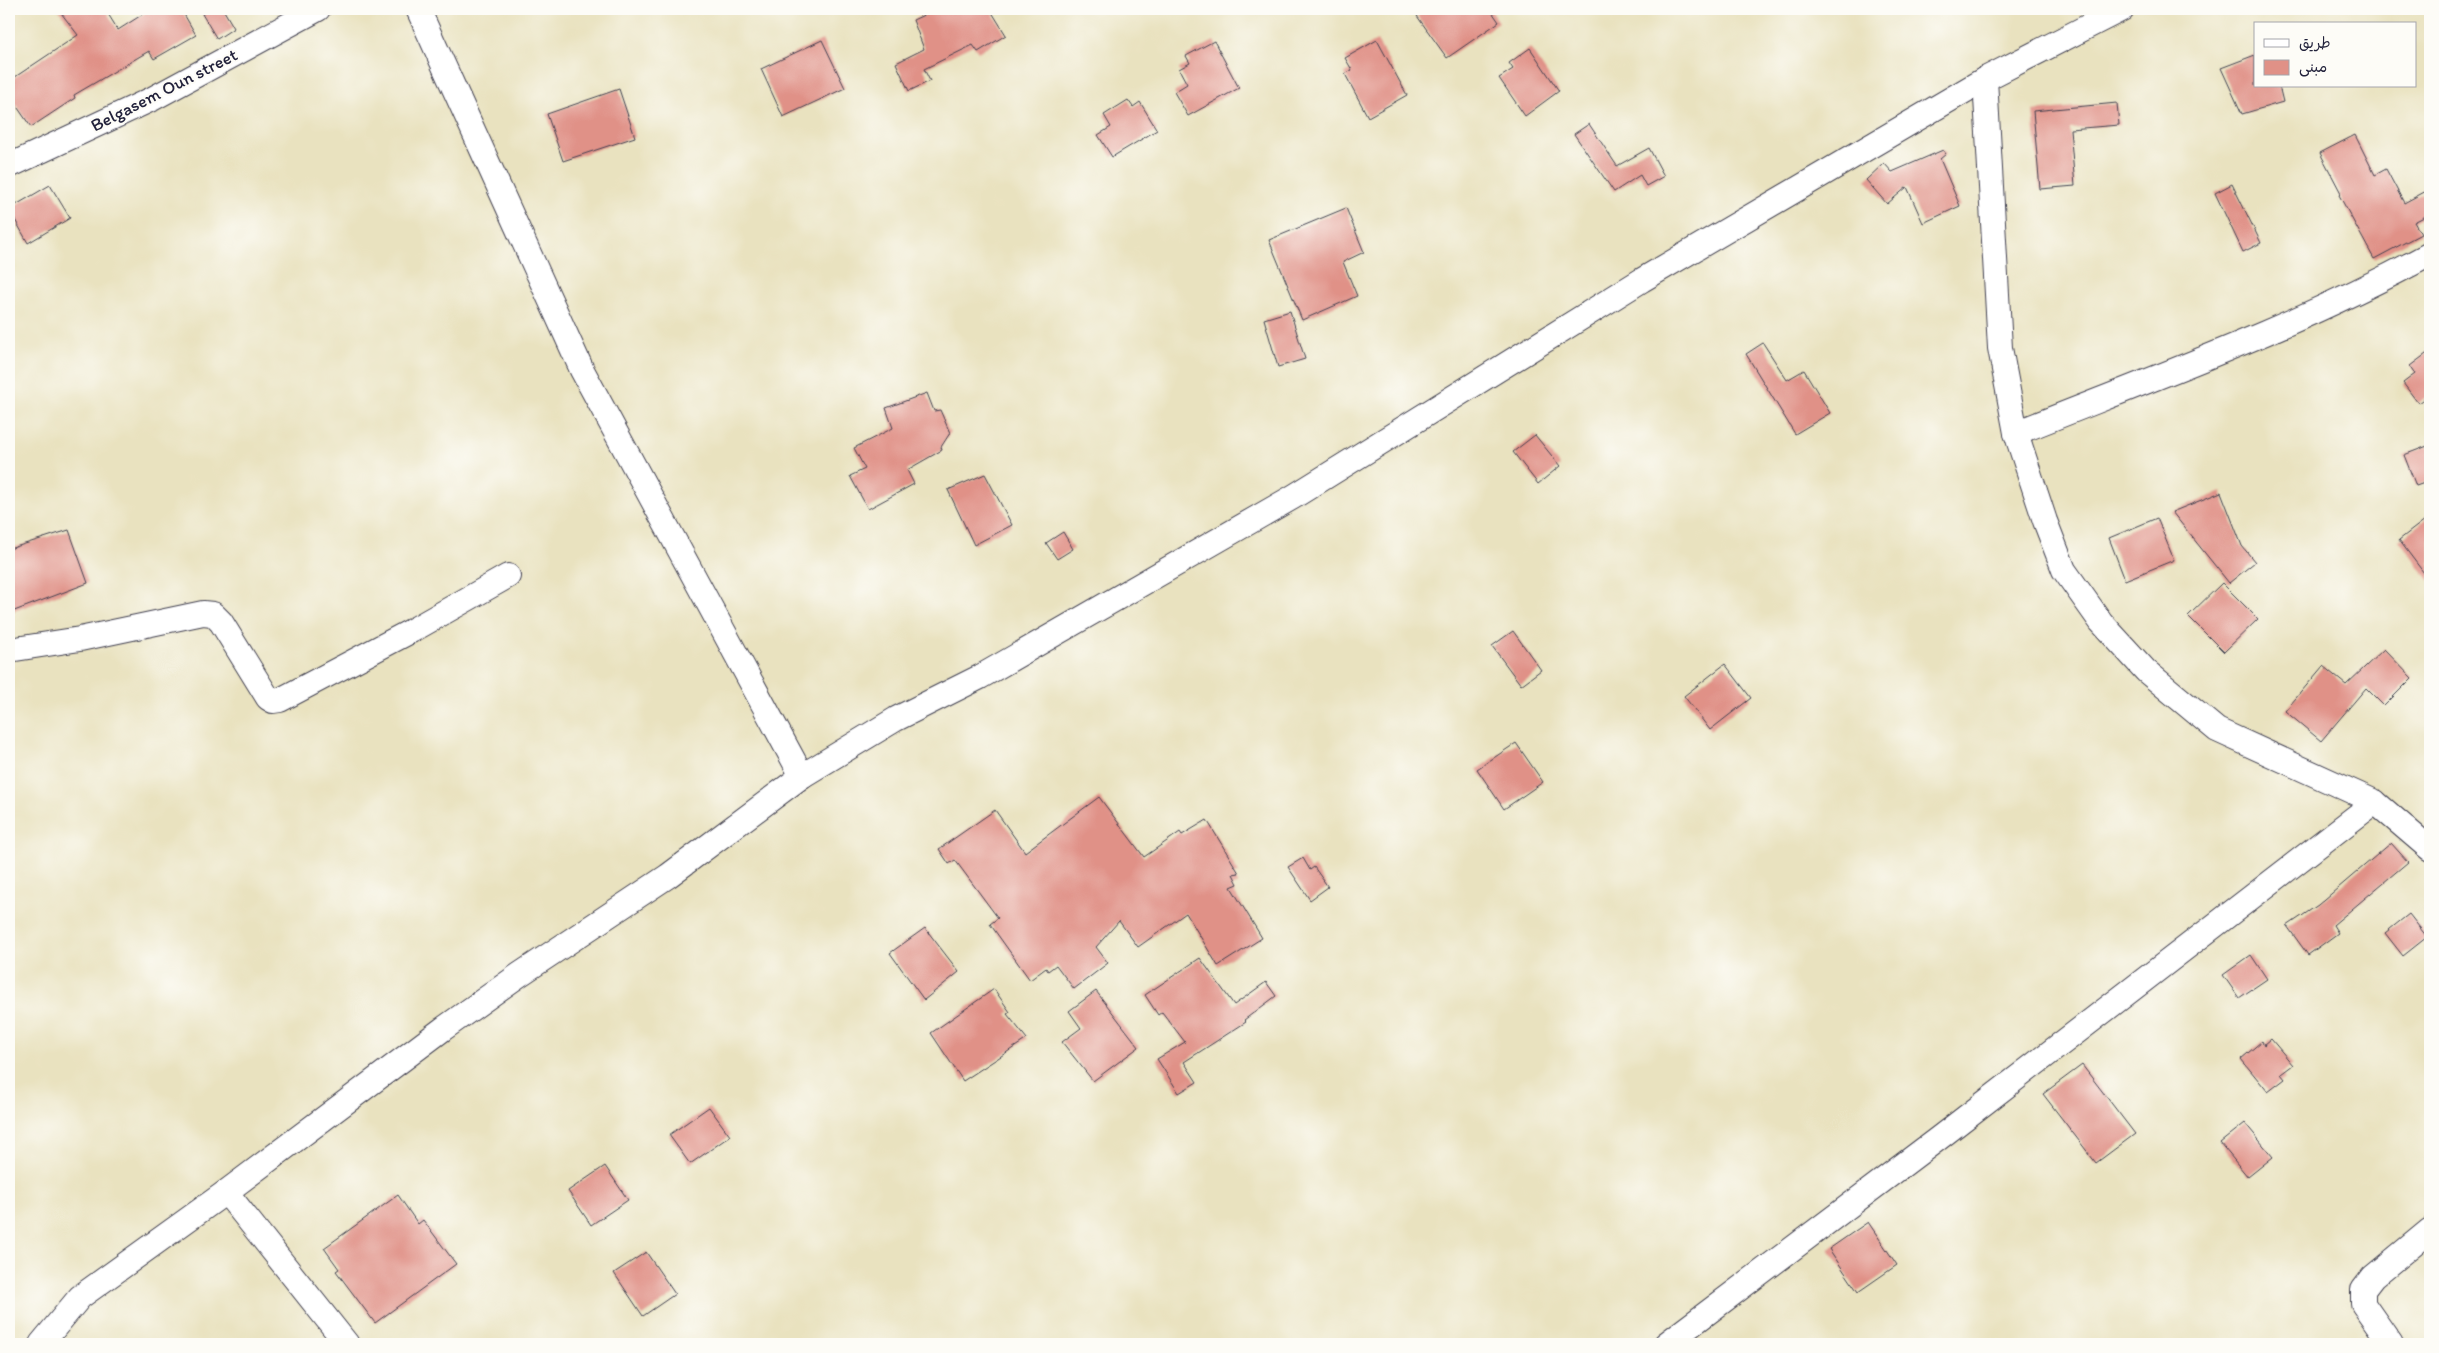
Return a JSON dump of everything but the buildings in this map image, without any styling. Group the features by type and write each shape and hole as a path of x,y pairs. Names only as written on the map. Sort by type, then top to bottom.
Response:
{"street":[{"name":"Belgasem Oun street","path":"9,166 152,99 318,9"},
{"path":"418,9 582,370 802,776"},
{"path":"41,1344 66,1310 80,1297 226,1192 442,1029 668,876 802,776 896,718 980,678 1285,502 1642,280 1985,79 2109,12"},
{"path":"1985,79 2000,348 2016,433 2045,521 2064,570 2101,622 2146,671 2217,730 2375,802 2430,850"},
{"path":"2016,433 2293,321 2380,281 2430,254"},
{"path":"9,650 80,639 203,613 213,614 221,622 268,698 273,701 280,700 411,631 508,576"},
{"path":"1666,1344 1940,1138 2375,802"},
{"path":"226,1192 347,1344"},
{"path":"2391,1344 2363,1304 2363,1290 2373,1277 2430,1230"}]}
